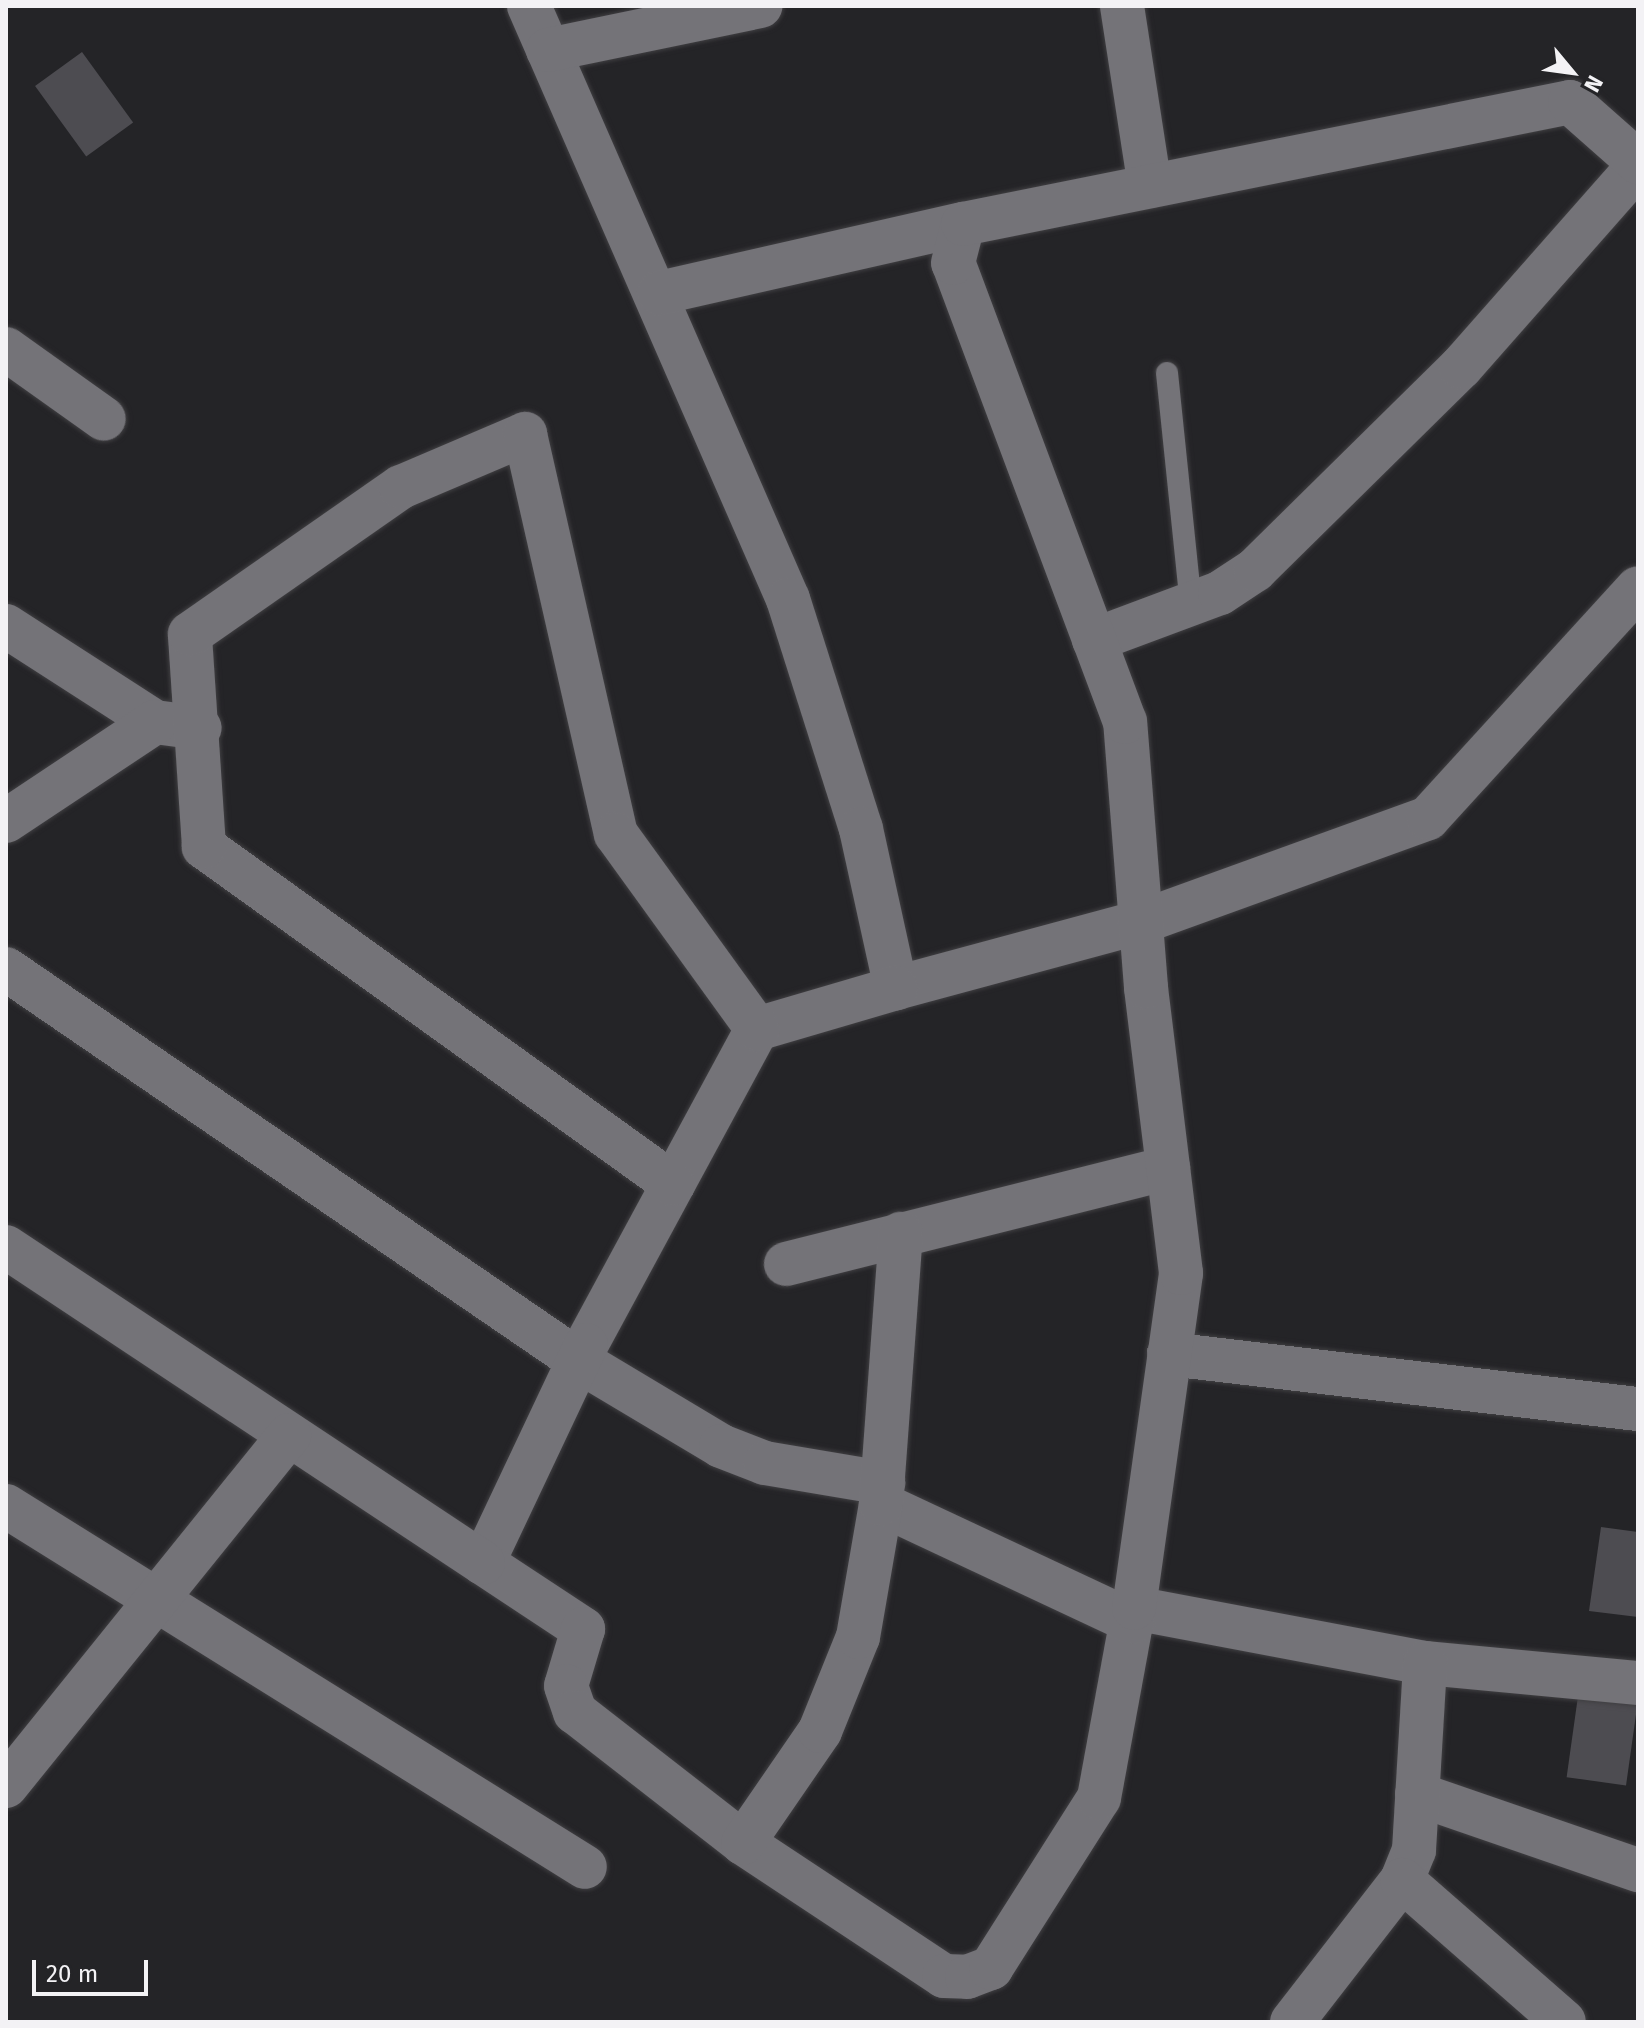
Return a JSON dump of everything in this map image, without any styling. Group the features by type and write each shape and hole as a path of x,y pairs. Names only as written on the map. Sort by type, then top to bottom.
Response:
{"street":[{"path":"529,6 659,293 788,599 861,829 896,988"},
{"path":"548,50 760,6"},
{"path":"1122,6 1150,186"},
{"path":"659,293 963,224 1570,102 1638,164 1346,487 1255,570 1191,604 1094,640"},
{"path":"6,1247 583,1629 566,1686 575,1712 743,1843 944,1976 991,1968 1099,1798 1134,1615 1181,1273 1141,922 1125,722 953,263 963,224"},
{"path":"6,349 104,419"},
{"path":"673,1184 204,847 200,728 190,634 401,487 525,434 616,834 757,1029"},
{"path":"483,1563 579,1361 757,1029 1141,922 1428,818 1638,588"},
{"path":"6,626 155,722 200,728"},
{"path":"6,821 155,722"},
{"path":"6,969 579,1361 741,1456 882,1493 1134,1615 1425,1663 1638,1683"},
{"path":"786,1264 1168,1168"},
{"path":"743,1843 842,1685 858,1637 882,1493 901,1234"},
{"path":"1169,1354 1638,1409"},
{"path":"6,1786 289,1435"},
{"path":"6,1506 585,1867"},
{"path":"1292,2022 1402,1880 1414,1850 1425,1663"},
{"path":"1417,1794 1638,1870"},
{"path":"1402,1880 1564,2022"}],"lane":[{"path":"1167,373 1191,604"}],"building":[{"path":"82,52 133,122 86,156 35,86"},
{"path":"1601,1527 1638,1532 1638,1617 1589,1611"},
{"path":"1579,1689 1638,1697 1626,1785 1567,1777"}]}
